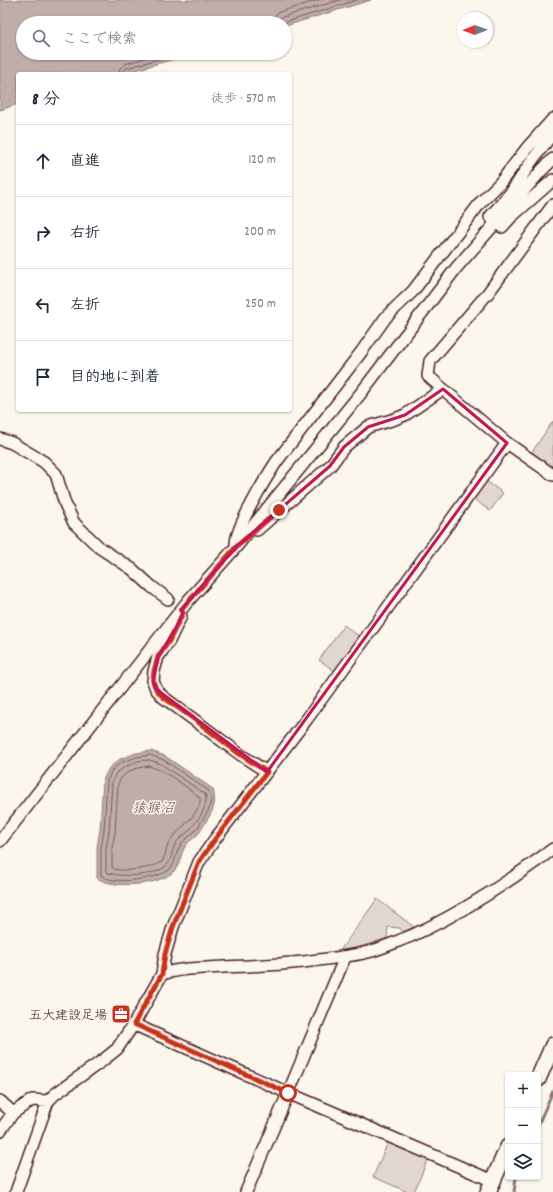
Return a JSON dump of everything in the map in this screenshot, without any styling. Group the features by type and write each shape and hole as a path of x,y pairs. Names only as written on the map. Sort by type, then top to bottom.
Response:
{"street":[{"path":"236,547 236,540 243,523 276,461 362,351 386,317 413,292 481,202 500,184 527,148 553,119"},
{"path":"553,133 531,162 514,190 490,217 502,227 511,217 553,180"},
{"path":"0,841 181,610 236,547 361,393 457,266 553,159"},
{"path":"553,205 488,293 430,361 428,376 507,443 553,475"},
{"path":"236,547 330,466 344,447 357,435 368,427 405,415 443,389"},
{"path":"0,439 12,443 44,462 56,474 65,504 74,523 100,548 132,570 168,599"},
{"path":"16,1192 48,1100 54,1094 117,1049 134,1024 162,974 165,954 173,927 199,862 307,719 507,443"},
{"path":"181,610 183,613 176,628 158,657 153,681 156,689 163,697 241,755 267,772"},
{"path":"162,974 171,971 189,969 251,966 346,957 373,951 427,929 459,912 492,892 553,849"},
{"path":"246,1192 346,957"},
{"path":"134,1024 288,1093 490,1187 505,1154"},
{"path":"541,1072 553,1045"},
{"path":"0,1130 13,1113 32,1100 48,1100"},
{"path":"0,1101 13,1113"}],"highlighted area":[{"path":"443,389 507,443 267,772 156,689 153,681 158,657 176,628 183,613 181,610 236,547 330,466 344,447 368,427 405,415"}],"shaded area":[{"path":"553,421 553,466 552,467 532,452"},
{"path":"485,480 503,493 490,511 472,498"},
{"path":"344,625 360,637 335,671 319,660"},
{"path":"377,899 414,927 402,932 400,928 388,927 387,938 354,949 339,952"},
{"path":"388,1142 428,1159 414,1192 408,1192 373,1177"}],"water":[{"path":"0,0 371,0 292,24 292,16 16,16 16,60 170,60 129,72 16,72 16,105 0,110"},
{"name":"猿猴沼","path":"151,751 165,756 213,789 215,799 214,807 200,832 185,847 174,871 167,876 148,883 125,885 104,881 97,878 97,847 100,830 103,780 109,768 120,759 136,753"}],"waterway":[{"path":"541,1118 553,1091"},
{"path":"514,1192 516,1180"}],"place":[{"name":"五大建設足場","path":"121,1014"}],"route":[{"path":"279,510 236,547 181,610 183,613 169,641 158,657 154,671 153,681 156,689 163,697 241,755 267,772 199,862 173,927 165,954 162,974 134,1024 288,1093"}]}
